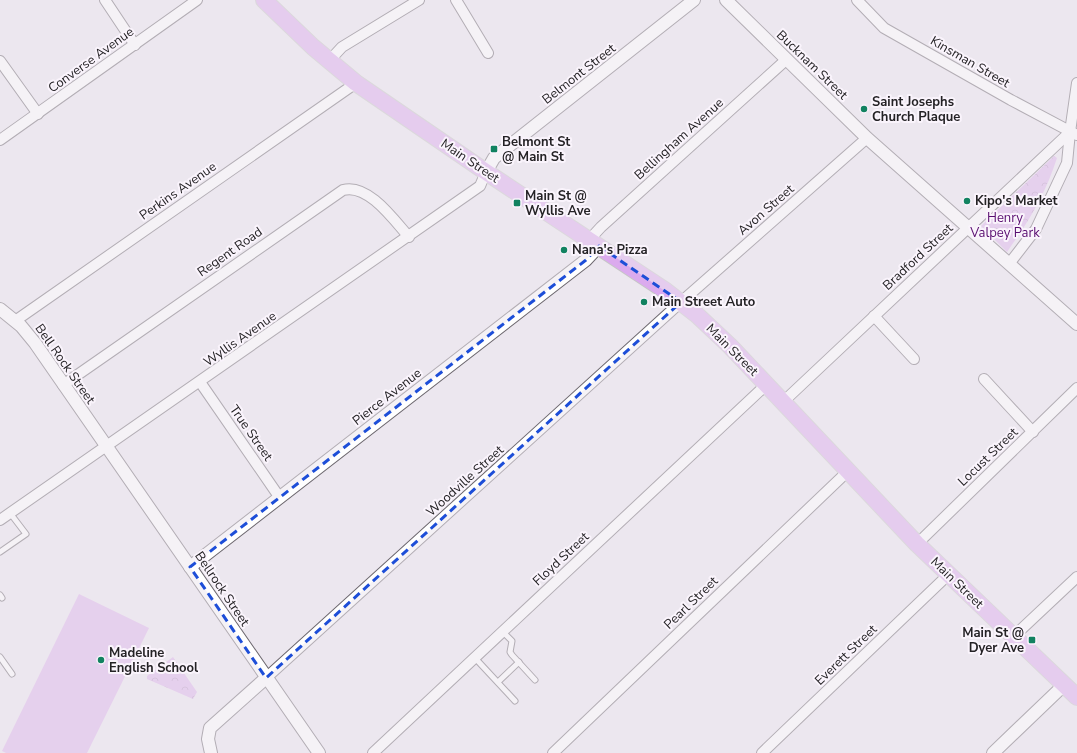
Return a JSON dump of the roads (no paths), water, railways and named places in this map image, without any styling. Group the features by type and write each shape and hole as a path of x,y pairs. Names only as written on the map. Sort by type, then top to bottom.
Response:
{"main road":[{"name":"Main Street","path":"264,0 329,61 356,83 681,302 713,329 847,472 917,544 1077,697"}],"street":[{"path":"105,0 135,45"},
{"name":"Converse Avenue","path":"0,140 197,0"},
{"path":"329,61 342,47 419,0"},
{"path":"456,0 488,53"},
{"name":"Belmont Street","path":"486,172 494,158 694,0"},
{"name":"Bucknam Street","path":"726,0 867,138 1077,324"},
{"name":"Kinsman Street","path":"857,0 884,28 1010,100 1073,133"},
{"name":"Bellingham Avenue","path":"594,243 601,227 787,59"},
{"path":"0,61 38,114"},
{"name":"Perkins Avenue","path":"15,321 356,83"},
{"path":"1008,264 1036,229 1053,196 1067,163 1073,133 1077,83"},
{"name":"Bradford Street","path":"783,402 968,227 1073,133"},
{"name":"Avon Street","path":"681,302 867,138"},
{"name":"Wyllis Avenue","path":"0,520 104,443 200,382 409,237 480,186 486,172"},
{"name":"Regent Road","path":"63,385 343,190 355,189 371,197 409,237"},
{"name":"Pierce Avenue","path":"190,567 586,260 594,243"},
{"name":"Woodville Street","path":"266,678 681,302"},
{"name":"Bell Rock Street","path":"0,309 15,321 35,343 104,443"},
{"path":"874,316 914,360"},
{"path":"984,379 1033,432"},
{"name":"True Street","path":"200,382 280,498"},
{"name":"Floyd Street","path":"373,753 766,385"},
{"name":"Locust Street","path":"917,544 1077,388"},
{"name":"Bellrock Street","path":"104,443 319,753"},
{"name":"Pearl Street","path":"553,753 847,472"},
{"name":"Everett Street","path":"762,753 948,575"},
{"path":"1014,637 1077,577"},
{"path":"211,753 208,739 210,728 266,678"},
{"path":"994,753 1064,685"}],"lane":[{"path":"0,552 26,534 10,513"},
{"path":"503,632 512,641 510,652 535,680"},
{"path":"0,657 12,674"},
{"path":"475,658 515,701"},
{"path":"498,682 519,662"}],"place":[{"name":"Saint Josephs Church Plaque","path":"864,109"},
{"name":"Belmont St @ Main St","path":"494,149"},
{"name":"Kipo's Market","path":"967,201"},
{"name":"Main St @ Wyllis Ave","path":"517,203"},
{"name":"Nana's Pizza","path":"564,250"},
{"name":"Main Street Auto","path":"644,302"},
{"name":"Main St @ Dyer Ave","path":"1032,640"},
{"name":"Madeline English School","path":"101,660"}],"park label":[{"name":"Henry Valpey Park","path":"1005,226"}]}
